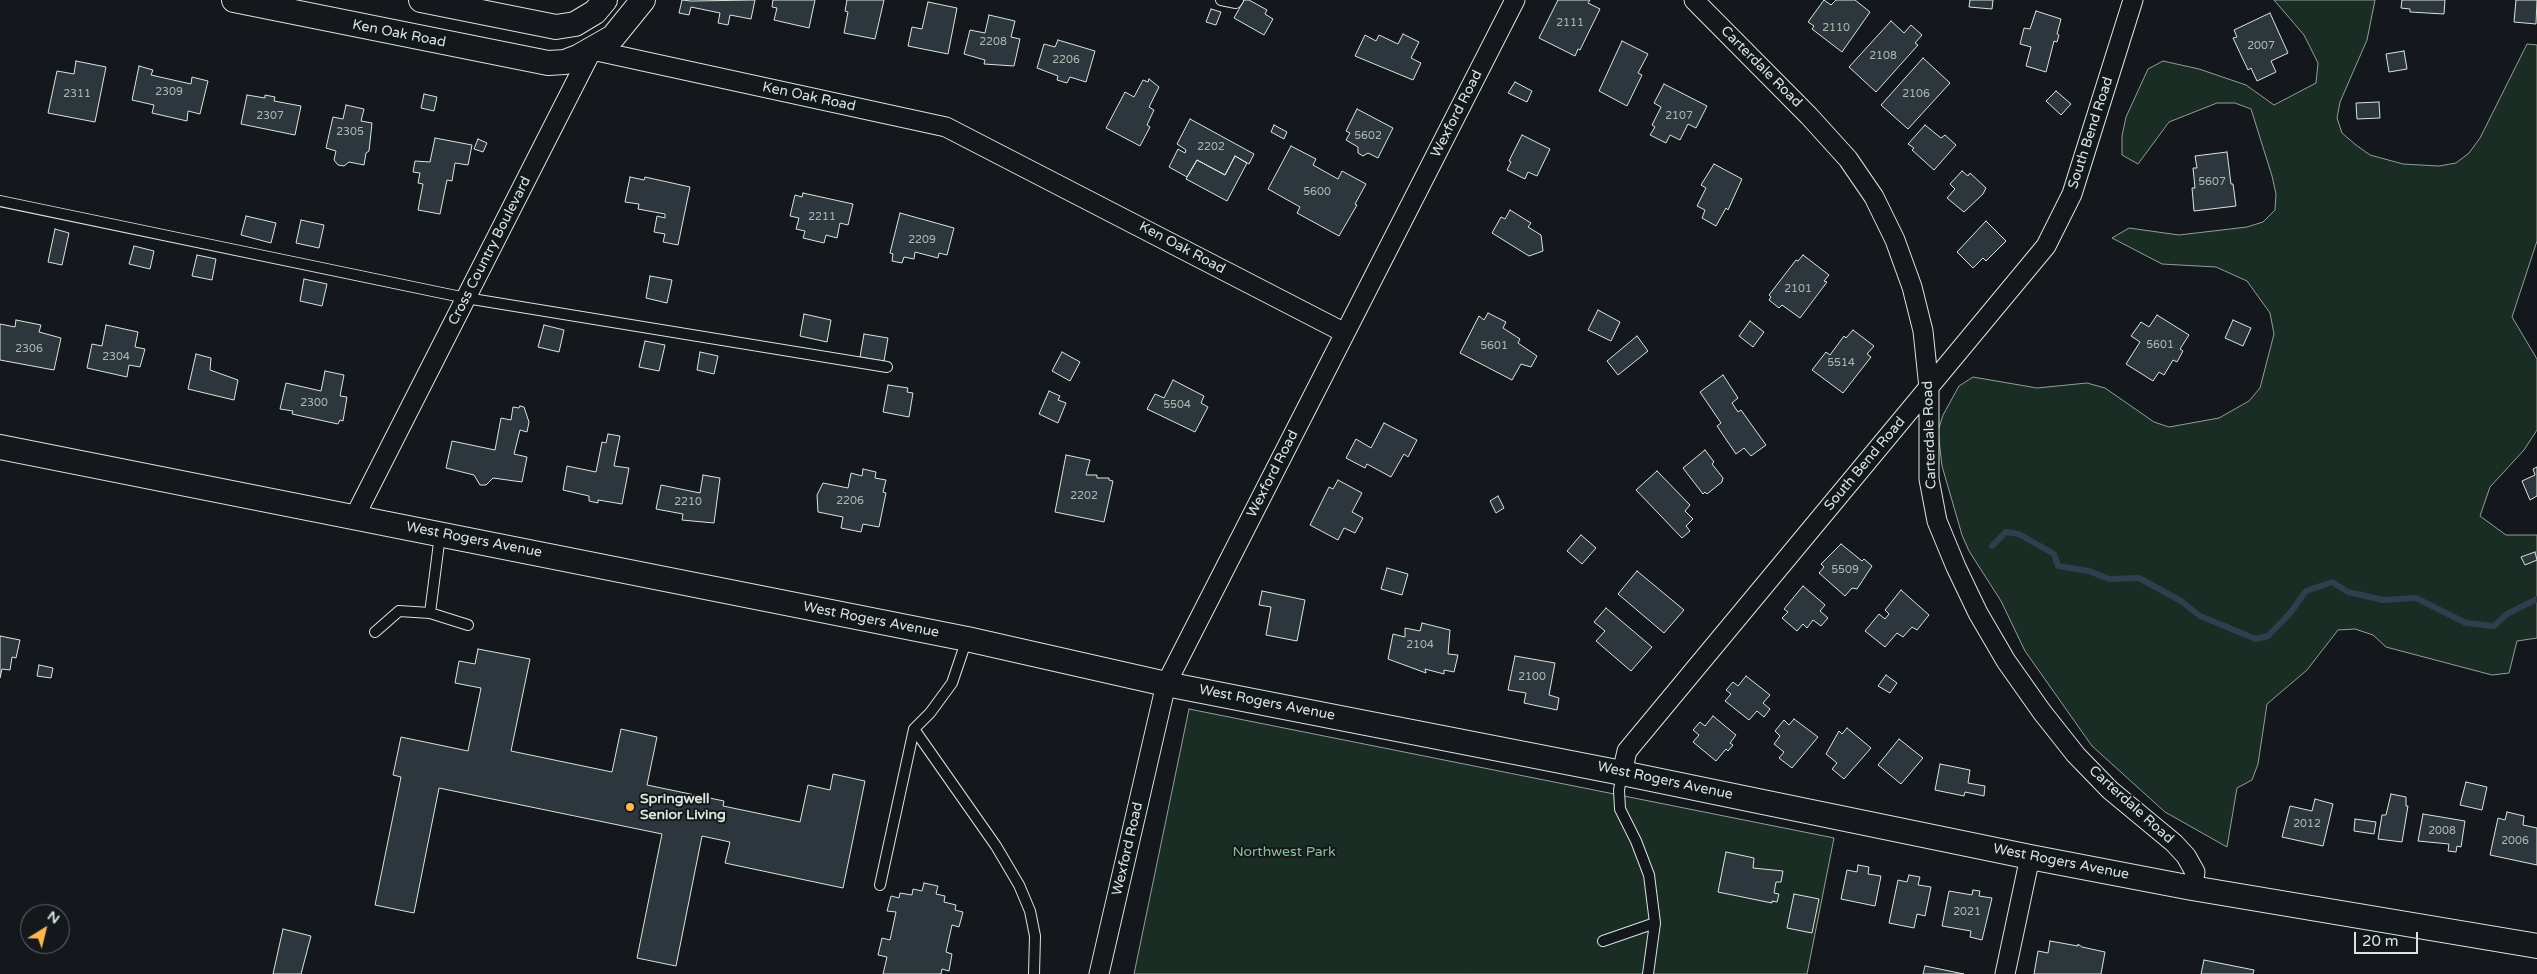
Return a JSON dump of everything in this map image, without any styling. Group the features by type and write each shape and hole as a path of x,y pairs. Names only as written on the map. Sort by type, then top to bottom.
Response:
{"street":[{"name":"Ken Oak Road","path":"234,0 548,63 565,62 592,50 946,127 978,141 1345,333"},
{"path":"420,0 556,27 575,24 595,12 605,0"},
{"path":"575,24 592,50 613,37 643,0"},
{"name":"Wexford Road","path":"1099,974 1166,684 1515,0"},
{"name":"Carterdale Road","path":"1694,0 1809,116 1848,159 1874,197 1895,240 1912,286 1923,331 1929,388 1929,479 1937,521 1956,567 1978,612 2006,661 2076,754 2110,790 2174,843 2186,856 2194,872 2192,888"},
{"name":"South Bend Road","path":"1622,772 1627,750 2046,246 2060,222 2072,194 2134,0"},
{"name":"Cross Country Boulevard","path":"354,516 592,50"},
{"name":"West Rogers Avenue","path":"0,447 967,639 1166,684 1622,772 2192,888 2537,946"},
{"path":"2005,974 2030,856"}],"lane":[{"path":"1221,0 1236,3 1238,0"},
{"path":"0,201 466,298 887,367"},
{"path":"430,613 440,534"},
{"path":"375,632 399,611 430,613 468,625"},
{"path":"880,885 914,729 930,713 952,683 967,639"},
{"path":"914,729 996,846 1019,885 1030,911 1035,936 1034,974"},
{"path":"1622,772 1619,790 1620,809 1636,841 1649,875 1655,922 1648,974"},
{"path":"1603,941 1655,922"}],"green space":[{"path":"2274,0 2375,0 2367,40 2340,102 2337,118 2342,133 2370,155 2403,164 2439,166 2456,163 2469,153 2480,138 2527,44 2537,45 2537,241 2512,317 2537,359 2537,430 2524,450 2490,487 2480,516 2506,535 2537,535 2537,638 2517,641 2509,673 2492,675 2386,647 2373,635 2355,629 2338,630 2307,670 2267,704 2258,764 2252,780 2237,788 2227,847 2165,812 2092,746 2025,651 2001,601 1969,551 1962,535 1942,466 1938,431 1943,415 1959,386 1973,377 2037,388 2087,383 2105,388 2154,422 2169,427 2219,418 2249,401 2260,388 2274,334 2270,313 2247,281 2216,267 2162,264 2112,238 2129,228 2179,235 2247,227 2263,222 2275,210 2276,194 2272,176 2251,109 2235,103 2217,103 2169,122 2138,164 2122,155 2122,136 2126,117 2148,69 2163,61 2199,69 2246,85 2274,105 2316,83 2318,63 2304,35"},
{"name":"Northwest Park","path":"1189,709 1834,838 1807,974 1134,974"}],"building":[{"path":"682,0 755,0 751,19 730,15 728,25 718,23 720,13 691,7 689,15 679,13"},
{"path":"773,0 815,0 809,28 774,20 777,8 772,7"},
{"path":"847,0 884,0 875,39 844,33 848,12 845,11"},
{"path":"1244,0 1249,0 1267,10 1265,14 1273,19 1264,35 1234,18"},
{"path":"1558,0 1590,0 1588,3 1600,9 1580,50 1578,49 1575,56 1539,38"},
{"path":"1824,0 1831,5 1836,0 1855,0 1870,12 1842,52 1812,29 1814,26 1808,22"},
{"path":"1970,0 1993,0 1992,9 1969,7"},
{"path":"2402,0 2445,0 2444,14 2410,12 2410,9 2401,8"},
{"path":"2516,0 2537,0 2536,24 2514,22"},
{"path":"928,2 957,8 948,54 908,46 912,27 922,29"},
{"path":"1211,9 1221,12 1216,25 1206,22"},
{"path":"2036,11 2061,19 2057,34 2059,35 2057,42 2054,41 2046,72 2026,66 2031,47 2020,44 2024,28 2030,29"},
{"path":"2270,13 2288,53 2271,61 2276,72 2257,81 2251,68 2248,70 2233,38 2237,37 2234,30"},
{"path":"989,15 1015,21 1011,37 1020,39 1014,66 984,64 985,60 964,54 970,30 985,33"},
{"path":"1891,21 1904,33 1911,25 1922,35 1915,43 1918,45 1876,92 1849,67"},
{"path":"1403,34 1419,42 1411,58 1421,63 1413,80 1355,56 1365,35 1376,41 1379,35 1398,44"},
{"path":"1058,40 1095,51 1086,82 1070,77 1067,83 1057,80 1058,76 1037,68 1044,44 1055,47"},
{"path":"1622,41 1648,54 1638,73 1642,75 1627,106 1599,91"},
{"path":"2404,51 2407,69 2389,72 2386,54"},
{"path":"1923,58 1950,83 1908,129 1881,105"},
{"path":"76,61 106,67 95,122 48,113 57,71 74,74"},
{"path":"139,66 153,70 151,75 191,84 192,77 208,81 200,114 188,111 187,121 152,113 154,105 132,100"},
{"path":"1149,79 1159,87 1149,107 1154,110 1147,125 1150,127 1140,146 1106,128 1125,92 1134,97 1143,80 1148,82"},
{"path":"1515,82 1532,91 1527,102 1508,93"},
{"path":"1664,84 1707,106 1696,128 1688,124 1680,140 1670,135 1666,143 1650,135 1655,127 1652,125 1661,107 1654,103"},
{"path":"2056,91 2071,104 2061,115 2046,101"},
{"path":"424,94 437,97 434,111 421,108"},
{"path":"247,95 265,98 265,95 275,97 274,101 301,106 295,135 241,124"},
{"path":"2379,102 2380,118 2357,119 2356,103"},
{"path":"346,105 364,109 361,121 372,123 369,151 366,153 364,165 349,162 344,166 338,165 334,160 336,151 326,148 333,117 343,119"},
{"path":"1357,109 1393,128 1378,158 1368,153 1363,156 1358,153 1358,147 1346,140 1350,133 1346,131"},
{"path":"1190,119 1254,154 1249,164 1235,156 1225,175 1197,160 1187,177 1169,167 1178,149 1185,153 1186,150 1177,144"},
{"path":"1274,125 1287,132 1284,139 1271,132"},
{"path":"1925,125 1941,138 1945,135 1956,145 1934,170 1908,144"},
{"path":"1522,135 1550,149 1537,176 1528,172 1525,179 1507,170 1511,162 1509,161"},
{"path":"435,138 472,145 468,165 455,163 452,181 447,180 440,214 418,210 423,184 418,183 420,173 413,172 415,161 430,162"},
{"path":"478,139 487,143 483,152 474,149"},
{"path":"1291,146 1316,159 1313,165 1338,179 1342,171 1366,184 1355,204 1357,205 1339,236 1297,213 1300,207 1268,189"},
{"path":"2227,152 2236,206 2194,211 2192,188 2195,188 2193,168 2197,168 2195,156"},
{"path":"1235,156 1247,163 1227,201 1186,179 1197,160 1225,175"},
{"path":"1714,164 1742,179 1728,210 1726,208 1716,226 1702,218 1705,210 1697,206 1706,188 1701,185"},
{"path":"1962,171 1968,176 1970,173 1986,188 1983,194 1964,212 1947,198 1955,189 1950,184"},
{"path":"630,177 644,180 645,177 690,187 678,245 663,242 665,234 654,232 657,216 665,218 665,214 638,209 639,204 625,202"},
{"path":"803,193 853,204 848,225 840,223 837,238 826,235 824,243 803,238 805,231 796,229 799,218 790,216 795,195 802,197"},
{"path":"1510,210 1531,223 1528,227 1541,235 1543,251 1529,256 1492,233 1501,217 1505,219"},
{"path":"900,213 954,228 947,255 939,253 938,258 915,252 914,259 904,257 902,263 892,261 893,254 890,253"},
{"path":"246,216 276,223 271,243 241,235"},
{"path":"301,220 324,225 319,248 296,243"},
{"path":"1986,221 2006,241 1986,261 1983,258 1973,268 1957,252"},
{"path":"55,229 69,233 62,265 48,262"},
{"path":"134,246 154,251 150,269 129,264"},
{"path":"197,255 216,259 212,280 192,276"},
{"path":"1803,255 1829,275 1824,281 1827,282 1800,318 1782,305 1779,308 1769,300 1771,297 1769,295 1796,260 1798,261"},
{"path":"650,276 672,280 667,303 646,298"},
{"path":"304,279 327,284 322,306 300,301"},
{"path":"1598,310 1620,322 1611,341 1588,330"},
{"path":"1488,313 1506,322 1503,328 1520,339 1518,343 1537,356 1531,367 1521,364 1512,380 1460,353 1479,316 1484,320"},
{"path":"804,314 831,320 827,342 800,336"},
{"path":"2157,315 2189,335 2180,349 2183,351 2177,362 2173,360 2164,375 2159,372 2153,381 2126,364 2140,342 2131,336 2141,322 2149,327"},
{"path":"16,320 41,325 39,332 61,338 54,370 0,360 0,324 15,327"},
{"path":"2233,320 2251,328 2243,346 2225,338"},
{"path":"1750,321 1764,332 1753,347 1739,336"},
{"path":"106,325 138,332 135,347 145,349 140,367 129,365 127,377 87,368 92,344 102,346"},
{"path":"544,325 564,330 559,352 538,347"},
{"path":"1853,330 1874,346 1867,354 1871,357 1843,393 1812,370 1826,352 1830,355 1844,336 1846,338"},
{"path":"864,334 888,338 884,361 860,357"},
{"path":"1637,336 1648,351 1618,375 1607,361"},
{"path":"645,341 665,345 659,371 639,367"},
{"path":"700,352 718,356 714,374 697,370"},
{"path":"1062,352 1080,362 1070,381 1052,371"},
{"path":"196,354 211,358 210,370 238,380 234,400 188,389"},
{"path":"325,371 344,375 340,396 347,397 343,421 340,420 338,424 292,414 293,411 280,409 286,383 321,391"},
{"path":"1723,375 1738,398 1732,403 1738,412 1741,410 1766,445 1751,456 1744,448 1736,454 1717,426 1721,423 1700,392"},
{"path":"1173,380 1204,396 1201,403 1208,407 1195,432 1147,409 1155,394 1164,398"},
{"path":"888,385 908,388 907,392 913,393 909,417 883,412"},
{"path":"1049,391 1060,396 1058,400 1066,403 1058,423 1039,414"},
{"path":"520,406 524,407 529,422 527,432 520,430 514,454 527,457 522,482 493,478 486,485 480,485 474,475 446,468 452,441 495,450 501,418 511,420 513,407 519,408"},
{"path":"1384,423 1417,440 1408,457 1404,454 1391,477 1367,464 1365,468 1346,458 1356,439 1371,448"},
{"path":"608,434 620,436 614,466 629,468 622,504 598,500 598,503 589,501 589,496 563,490 567,466 596,472 602,442 606,443"},
{"path":"1705,450 1714,462 1712,464 1723,478 1722,482 1707,494 1705,492 1703,494 1683,468"},
{"path":"1066,455 1090,460 1086,475 1097,475 1097,478 1109,478 1109,480 1113,481 1104,522 1055,512"},
{"path":"2537,467 2537,496 2530,500 2522,481 2535,475 2533,469"},
{"path":"863,469 876,472 875,478 886,480 883,492 886,493 879,527 863,524 861,532 841,528 843,517 818,512 817,495 823,483 848,488 851,473 862,476"},
{"path":"1657,471 1690,505 1685,511 1693,519 1686,526 1690,531 1682,538 1636,490"},
{"path":"703,475 720,478 714,523 682,520 683,514 656,509 661,485 700,493"},
{"path":"1338,480 1362,493 1352,512 1363,518 1355,533 1344,528 1338,540 1310,525 1329,487 1333,489"},
{"path":"1498,496 1504,508 1496,513 1490,501"},
{"path":"1581,535 1596,548 1582,564 1567,551"},
{"path":"1841,544 1862,561 1864,559 1872,566 1857,589 1852,588 1845,596 1819,573 1824,567 1821,564"},
{"path":"2535,552 2537,560 2525,565 2521,557"},
{"path":"1387,568 1408,574 1402,595 1381,589"},
{"path":"1637,571 1684,610 1664,633 1618,594"},
{"path":"1803,586 1825,605 1820,611 1828,618 1821,626 1813,620 1807,628 1803,624 1797,631 1782,618 1788,612 1784,609"},
{"path":"1901,590 1929,615 1917,630 1912,627 1903,637 1897,633 1885,647 1865,631 1879,614 1885,619 1889,614 1885,610"},
{"path":"1262,591 1305,600 1297,641 1266,635 1271,607 1259,605"},
{"path":"1606,608 1652,647 1631,671 1596,641 1605,631 1594,622"},
{"path":"1422,623 1450,630 1448,654 1458,655 1454,672 1444,670 1444,674 1425,669 1426,673 1388,659 1393,634 1405,637 1405,628 1420,631"},
{"path":"0,636 20,640 16,658 12,657 10,670 2,669 0,678"},
{"name":"Springwell Senior Living","path":"478,649 530,659 511,751 612,772 621,729 657,737 647,785 724,801 723,806 800,822 808,785 830,790 833,774 865,781 843,888 725,863 730,842 702,836 676,966 637,958 662,834 439,788 414,913 375,905 401,777 393,775 401,737 468,751 481,688 455,683 459,661 475,664"},
{"path":"1515,656 1555,663 1549,695 1559,698 1557,710 1524,703 1526,693 1508,690"},
{"path":"39,665 53,668 51,678 37,676"},
{"path":"1886,675 1897,683 1890,693 1878,686"},
{"path":"1746,676 1770,695 1763,703 1770,709 1764,717 1757,711 1749,720 1725,701 1731,694 1726,690 1733,682 1738,686"},
{"path":"1713,716 1736,735 1730,743 1733,745 1728,751 1726,749 1716,761 1693,742 1699,735 1693,730 1700,722 1705,726"},
{"path":"1794,719 1818,737 1792,768 1779,758 1784,752 1774,744 1780,736 1775,731 1784,720 1789,725"},
{"path":"1847,728 1871,748 1844,779 1832,769 1837,763 1826,754 1839,731 1842,734"},
{"path":"1899,739 1923,758 1901,784 1878,765"},
{"path":"1940,764 1970,770 1968,783 1985,786 1984,796 1965,792 1964,796 1935,790"},
{"path":"2466,782 2487,787 2482,810 2460,805"},
{"path":"2391,794 2406,797 2406,806 2408,806 2402,842 2378,839 2382,815 2386,815"},
{"path":"2315,799 2333,804 2323,846 2282,837 2290,806 2312,811"},
{"path":"2507,812 2524,816 2523,825 2537,828 2537,865 2490,855 2498,818 2505,820"},
{"path":"2423,814 2465,821 2461,847 2457,846 2456,852 2448,851 2449,844 2418,841"},
{"path":"2355,819 2376,822 2374,834 2354,831"},
{"path":"1726,852 1754,858 1753,868 1783,871 1781,882 1776,882 1774,893 1779,894 1777,902 1772,901 1772,903 1718,892"},
{"path":"1858,865 1869,867 1868,874 1881,876 1875,906 1841,899 1847,870 1857,872"},
{"path":"1909,875 1920,877 1918,885 1931,887 1925,916 1917,914 1914,928 1889,923 1898,880 1907,882"},
{"path":"924,883 938,886 936,894 945,896 944,902 956,905 955,910 963,912 959,927 952,925 946,952 952,954 949,971 942,969 941,974 883,974 887,957 878,955 882,938 890,940 896,912 887,911 891,896 899,898 900,893 912,895 913,889 922,891"},
{"path":"1973,890 1980,891 1979,896 1992,898 1982,940 1970,937 1971,931 1942,926 1949,891 1972,895"},
{"path":"1794,894 1819,899 1812,933 1787,928"},
{"path":"283,929 311,936 301,974 273,974"},
{"path":"2050,941 2078,946 2078,944 2082,947 2105,952 2101,974 2034,974 2038,951 2048,953"},
{"path":"2204,960 2254,970 2253,974 2201,974"},
{"path":"1925,966 1964,974 1923,974"}],"waterway":[{"path":"1992,546 2006,532 2019,534 2054,554 2058,566 2089,571 2109,579 2139,578 2181,601 2200,616 2256,639 2268,636 2291,612 2306,591 2332,582 2348,592 2383,600 2416,598 2466,623 2494,626 2507,614 2537,599"}],"place":[{"name":"Springwell Senior Living","path":"630,807"}]}
